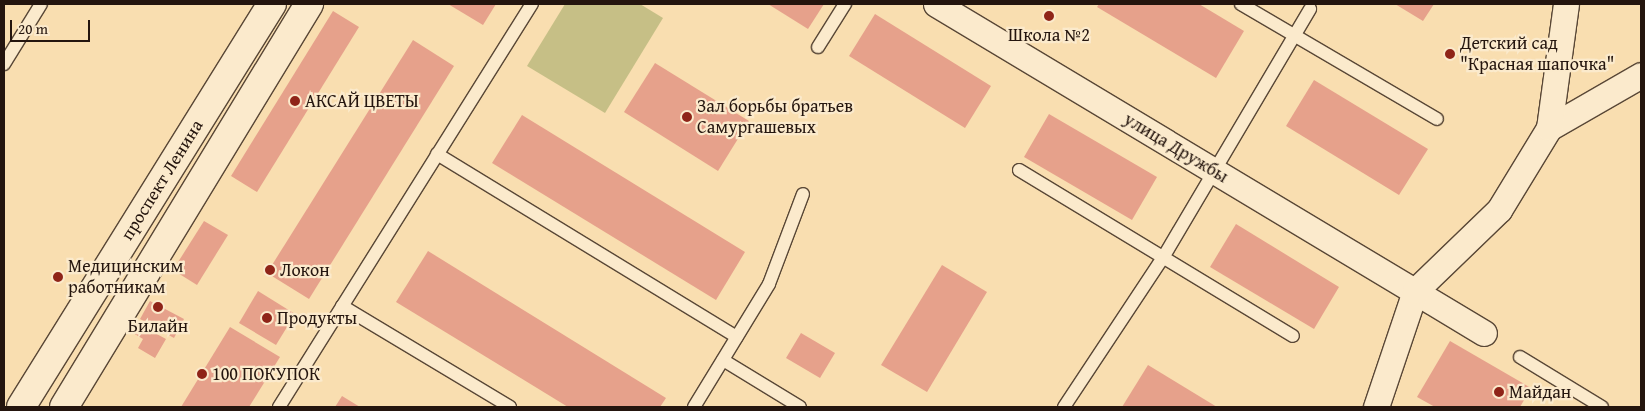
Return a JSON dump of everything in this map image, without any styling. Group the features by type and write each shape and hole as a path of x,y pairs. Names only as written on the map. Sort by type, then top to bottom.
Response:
{"main road":[{"name":"проспект Ленина","path":"21,407 272,4"},
{"name":"проспект Ленина","path":"64,407 309,4"}],"street":[{"name":"улица Дружбы","path":"936,4 1484,334"},
{"path":"1376,407 1415,291 1499,210 1549,128 1566,4"},
{"path":"1549,128 1641,75"}],"lane":[{"path":"5,60 41,4"},
{"path":"279,407 532,4"},
{"path":"818,47 846,4"},
{"path":"1241,4 1437,119"},
{"path":"1064,407 1164,256 1310,10"},
{"path":"437,154 737,337"},
{"path":"1019,170 1164,256 1293,336"},
{"path":"694,407 769,284 802,194"},
{"path":"342,306 510,407"},
{"path":"1520,357 1602,407"},
{"path":"723,360 800,407"}],"shaded area":[{"path":"565,4 640,4 663,18 605,113 527,66"}],"building":[{"path":"448,4 496,4 483,25"},
{"path":"768,4 824,4 808,29"},
{"path":"1099,4 1199,4 1244,31 1216,78 1097,7"},
{"path":"1395,4 1434,4 1423,21"},
{"name":"АКСАЙ ЦВЕТЫ","path":"333,11 359,27 257,192 231,176"},
{"path":"875,14 991,86 965,128 849,56"},
{"path":"413,40 454,66 309,299 267,273"},
{"name":"Зал борьбы братьев Самургашевых","path":"655,63 749,121 718,171 624,112"},
{"path":"1314,80 1428,149 1399,195 1286,126"},
{"path":"1049,114 1157,177 1132,220 1024,157"},
{"path":"522,115 745,252 716,300 492,163"},
{"path":"204,221 228,235 197,285 173,270"},
{"path":"1236,224 1339,287 1314,329 1210,267"},
{"path":"428,251 666,398 660,407 568,407 396,302"},
{"path":"942,265 987,292 927,392 881,365"},
{"name":"Продукты","path":"258,291 295,314 276,345 239,323"},
{"path":"150,301 184,319 174,338 140,319"},
{"path":"138,324 166,339 155,358 138,348 143,339 133,333"},
{"path":"230,327 280,357 249,407 181,407"},
{"path":"801,333 835,353 820,378 786,358"},
{"path":"1450,341 1531,388 1520,407 1435,407 1417,397"},
{"path":"1148,365 1217,407 1122,407"},
{"path":"342,396 360,407 335,407"}],"place":[{"name":"Школа №2","path":"1049,16"},
{"name":"Детский сад \"Красная шапочка\"","path":"1450,54"},
{"name":"АКСАЙ ЦВЕТЫ","path":"295,101"},
{"name":"Зал борьбы братьев Самургашевых","path":"687,117"},
{"name":"Локон","path":"270,270"},
{"name":"Медицинским работникам","path":"58,277"},
{"name":"Билайн","path":"158,307"},
{"name":"Продукты","path":"267,318"},
{"name":"100 ПОКУПОК","path":"202,374"},
{"name":"Майдан","path":"1499,392"}]}
